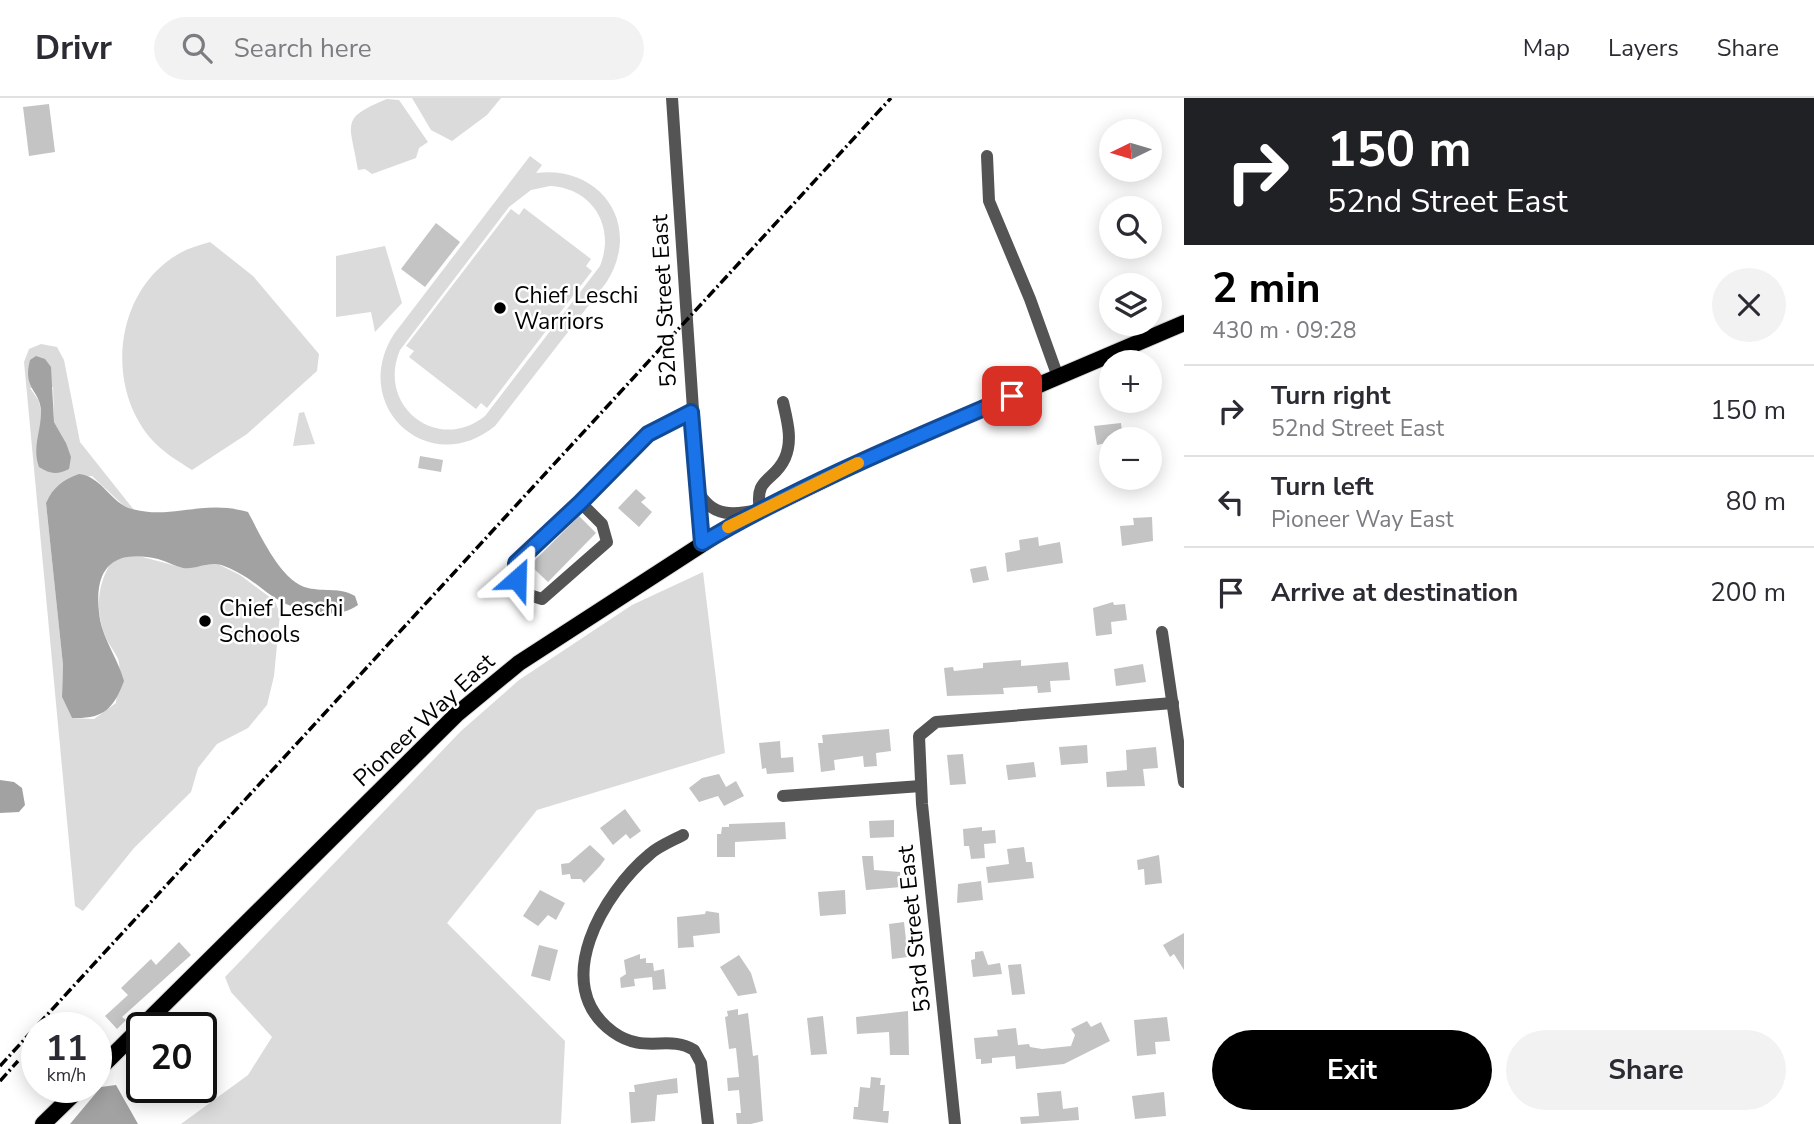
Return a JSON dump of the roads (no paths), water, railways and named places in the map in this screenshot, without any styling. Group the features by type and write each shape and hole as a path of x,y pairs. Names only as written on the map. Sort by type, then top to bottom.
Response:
{"main road":[{"name":"Pioneer Way East","path":"112,1056 457,715 519,663 702,543 760,510 875,455 1184,323"},
{"path":"43,1124 65,1103"}],"street":[{"name":"52nd Street East","path":"672,98 691,412 702,543"},
{"path":"987,156 989,201 1030,299 1058,377"},
{"path":"697,488 707,506 719,512 743,513 760,510 757,492 760,485 778,468 789,442 783,402"},
{"path":"580,503 602,524 607,542 542,599 523,593 517,579 516,563 648,434 691,412"},
{"path":"1162,632 1184,782"},
{"name":"53rd Street East","path":"955,1124 917,744 923,730 936,722 1173,703"},
{"path":"783,796 921,786"},
{"path":"682,835 652,852 613,895 589,942 584,974 594,1012 615,1034 641,1045 677,1043 694,1050 701,1063 708,1124"}],"railway":[{"path":"0,1066 891,98"},
{"path":"0,1081 18,1061"}],"place":[{"name":"Chief Leschi Warriors","path":"500,308"},
{"name":"Chief Leschi Schools","path":"205,621"}]}
